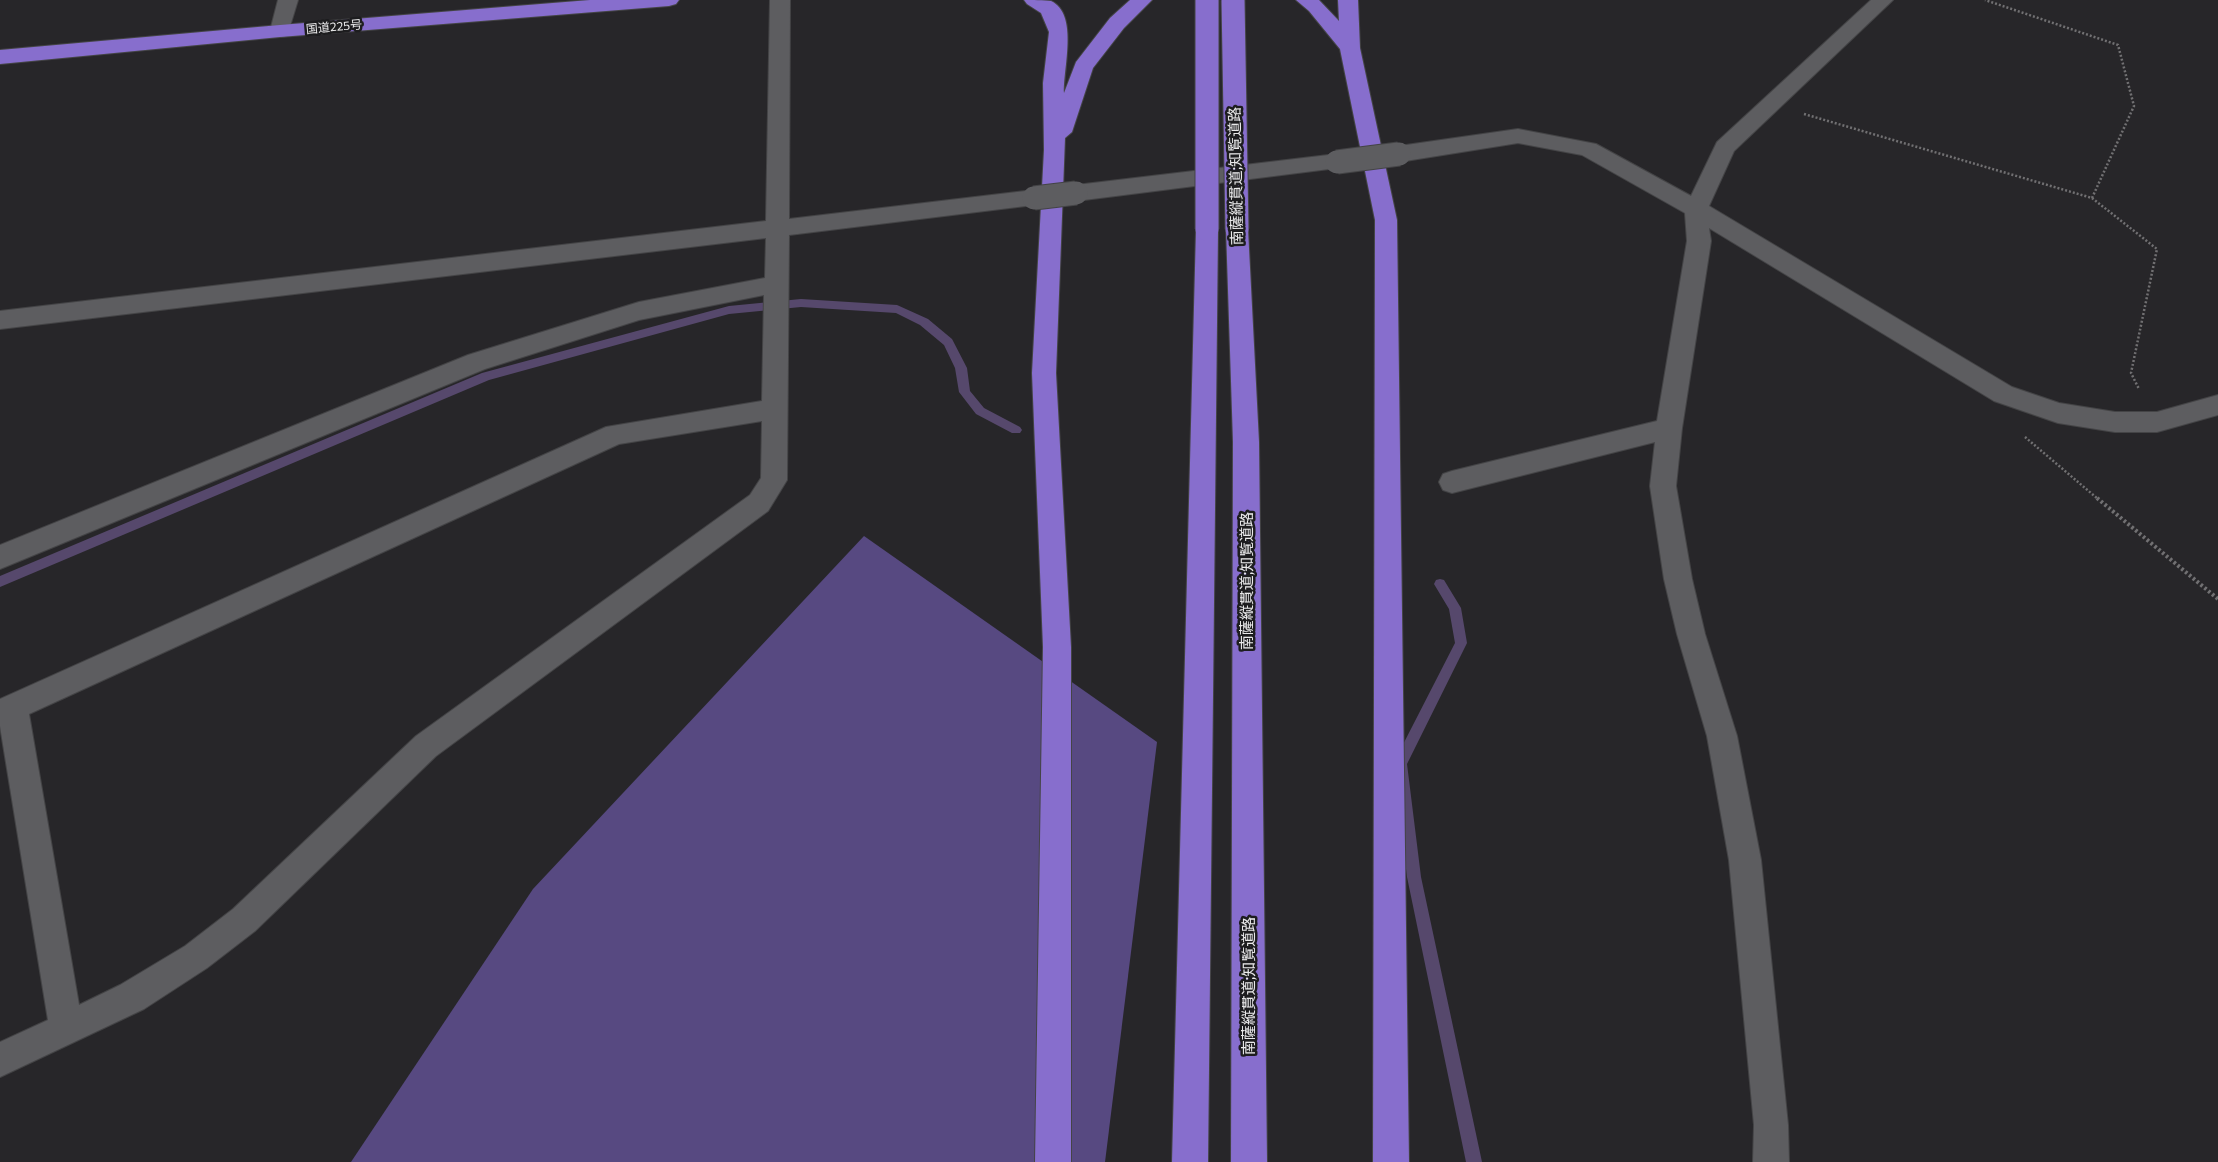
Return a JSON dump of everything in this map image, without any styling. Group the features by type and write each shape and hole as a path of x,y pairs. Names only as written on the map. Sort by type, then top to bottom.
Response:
{"highway":[{"name":"国道225号","path":"0,57 280,31 669,0"},
{"path":"1034,0 1050,9 1059,32 1053,83 1055,150 1044,373 1057,646 1053,1162"},
{"path":"1055,150 1083,67 1117,23 1142,0"},
{"name":"南薩縦貫道;知覧道路","path":"1190,1162 1206,229 1207,0"},
{"name":"南薩縦貫道;知覧道路","path":"1233,0 1236,229 1246,442 1249,1162"},
{"path":"1306,0 1316,7 1350,48"},
{"path":"1348,0 1350,48 1386,220 1391,1162"}],"street":[{"path":"280,31 288,0"},
{"path":"0,1060 132,997 196,957 244,920 426,746 759,503 774,480 780,0"},
{"path":"1771,1162 1771,1124 1745,860 1722,736 1691,634 1678,580 1663,486 1668,428 1699,241 1696,209 1725,147 1883,0"},
{"path":"0,320 1337,162 1518,136 1588,149 1696,209 2003,394 2058,412 2115,422 2157,422 2218,405"},
{"path":"0,557 477,362 639,311 776,300"},
{"path":"66,1029 6,710 615,434 775,410"},
{"path":"1452,482 1668,428"}],"path":[{"path":"1985,0 2118,45 2134,106 2092,198"},
{"path":"1771,104 2092,198 2157,249 2131,373 2157,422"},
{"path":"2003,394 2027,440 2218,598"}],"shaded area":[{"path":"864,536 1157,742 1105,1162 351,1162 533,889"}],"waterway":[{"path":"0,582 486,376 729,310 801,303 897,309 924,322 948,342 961,368 965,392 980,411 1016,430"},
{"path":"1440,584 1455,608 1461,643 1400,764 1414,877 1474,1162"}]}
